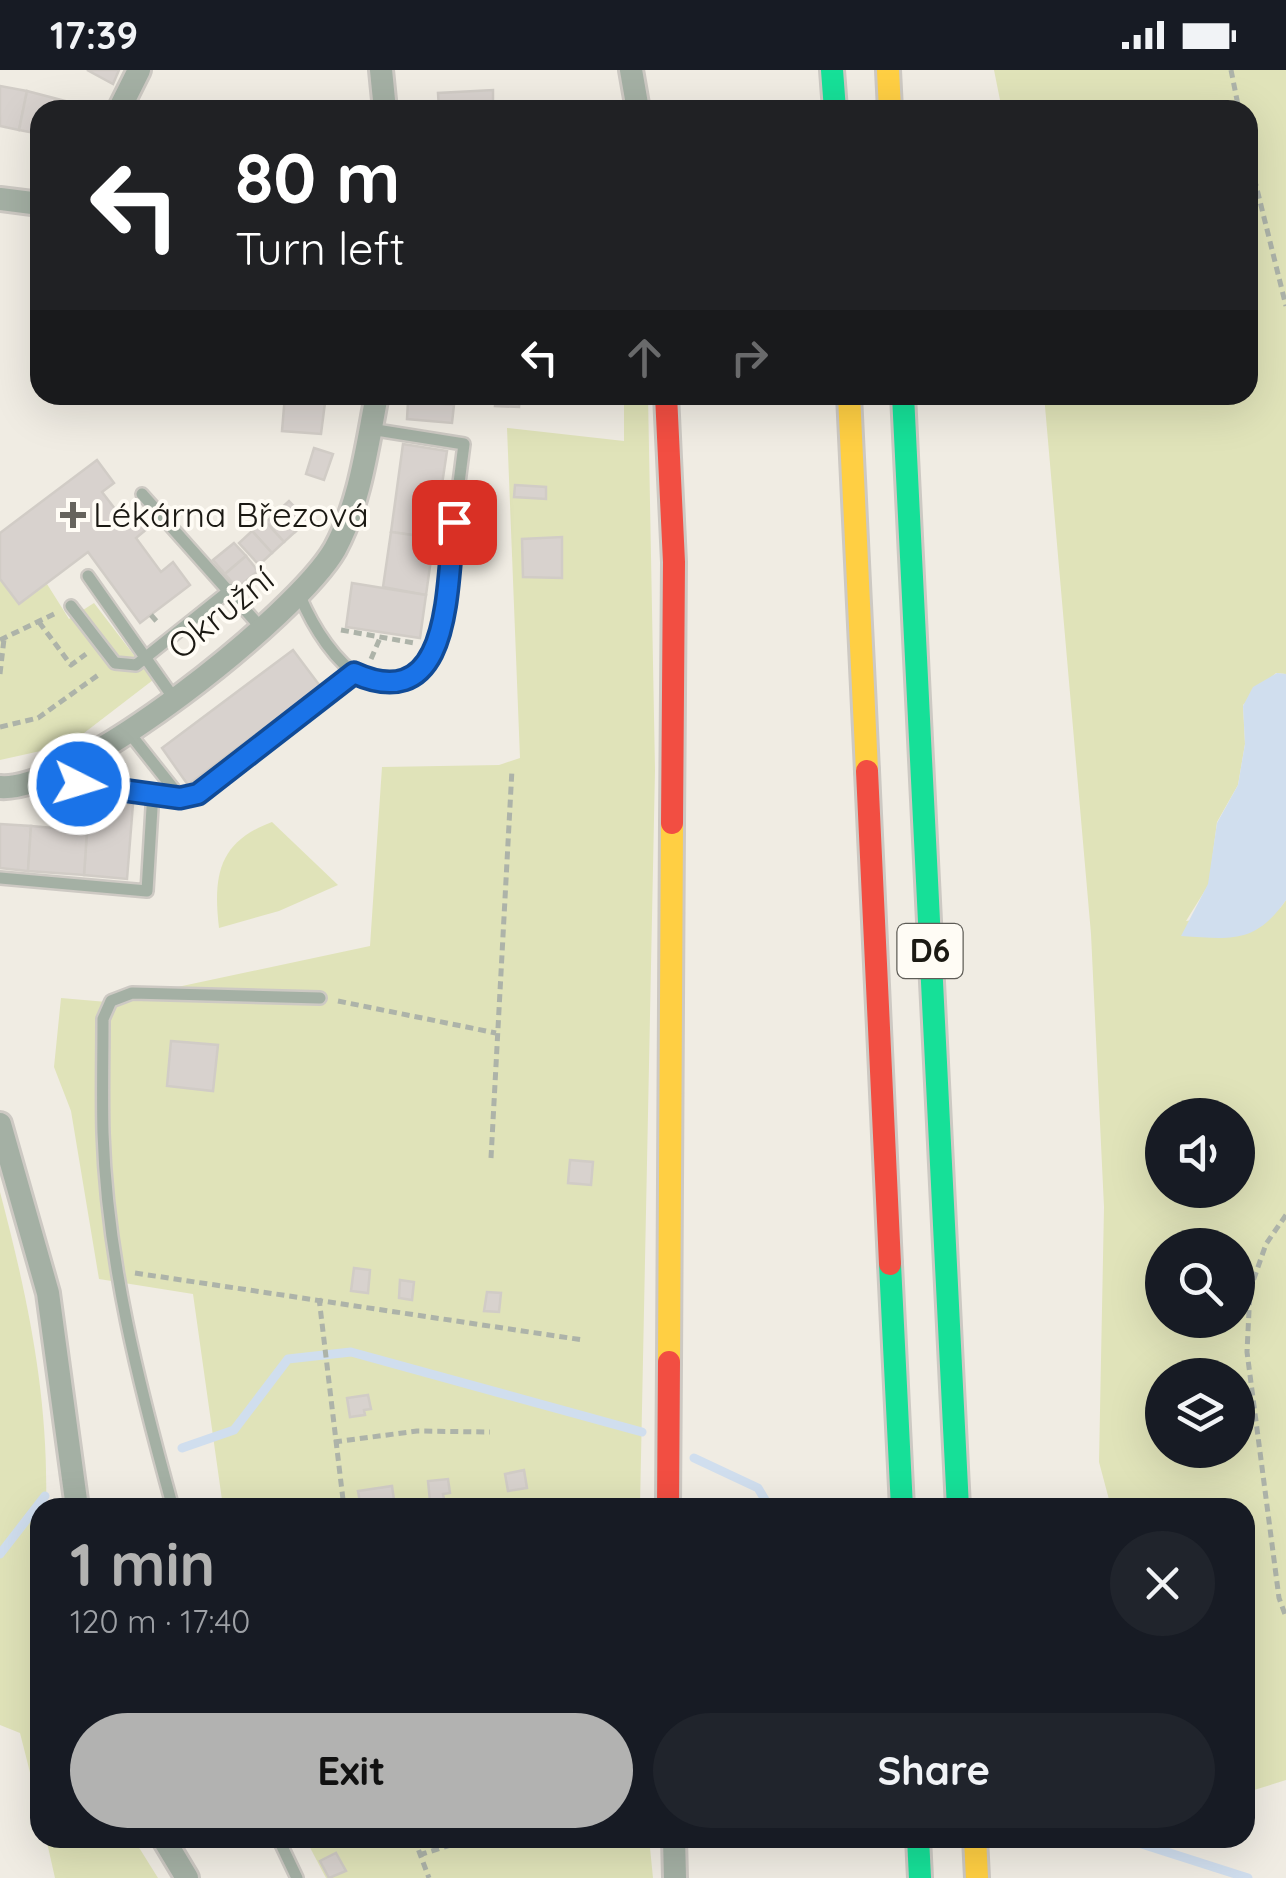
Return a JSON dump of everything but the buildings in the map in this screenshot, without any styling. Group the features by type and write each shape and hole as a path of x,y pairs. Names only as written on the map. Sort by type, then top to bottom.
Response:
{"main road":[{"path":"832,70 834,100"},
{"path":"888,70 890,100"},
{"path":"666,405 674,562 668,1498"},
{"name":"D6","path":"849,405 902,1498"},
{"name":"D6","path":"903,405 958,1498"},
{"path":"918,1848 920,1878"},
{"path":"976,1848 977,1878"}],"street":[{"path":"124,100 139,70"},
{"path":"381,70 384,100"},
{"path":"632,70 636,100"},
{"path":"0,199 30,203"},
{"name":"Okružní","path":"0,787 42,781 87,760 262,630 300,596 335,548 360,481 375,405"},
{"path":"0,1124 48,1293 77,1498"},
{"path":"169,1848 186,1878"},
{"path":"674,1848 675,1878"}],"lane":[{"path":"300,596 313,626 354,673 388,686 414,678 425,668 439,638 464,444 370,430"},
{"path":"142,494 262,630"},
{"path":"88,576 173,698"},
{"path":"71,606 115,663 136,665 230,590"},
{"path":"42,781 153,791 180,798 198,794 354,673"},
{"path":"127,730 180,798"},
{"path":"0,878 148,891 153,791"},
{"path":"170,1498 136,1374 118,1271 103,1136 104,1018 112,1002 154,991 320,998"},
{"path":"283,1848 297,1878"}],"path":[{"path":"1231,70 1236,100"},
{"path":"1258,194 1286,306"},
{"path":"0,674 2,639 71,606"},
{"path":"39,622 71,665 101,644"},
{"path":"333,622 339,630 426,644"},
{"path":"0,727 38,718 115,663"},
{"path":"490,1158 512,769"},
{"path":"320,998 496,1033"},
{"path":"1286,1215 1266,1244 1250,1290 1247,1352 1278,1598 1286,1617"},
{"path":"118,1271 584,1340"},
{"path":"319,1298 342,1498"},
{"path":"334,1442 417,1431 490,1432"},
{"path":"417,1848 429,1878"},
{"path":"419,1855 442,1848"}],"green space":[{"path":"994,70 1286,70 1286,674 1276,673 1243,705 1245,744 1238,785 1217,822 1209,884 1186,921 1280,908 1286,900 1286,1780 1255,1790 1255,1498 1109,1498 1099,1462 1104,1207 1091,934 1045,405 1258,405 1258,100 1000,100"},
{"path":"624,405 648,405 655,770 640,1498 222,1498 193,1294 99,1279 71,1111 54,1067 61,998 107,1002 370,946 382,767 499,765 520,758 507,428 624,441"},
{"path":"0,579 19,604 47,584 69,619 94,603 153,680 84,733 54,748 0,760"},
{"path":"272,822 338,885 279,911 219,928 217,892 223,863 240,840"},
{"path":"0,1192 28,1310 44,1427 46,1498 30,1498 30,1772 20,1733 0,1725"},
{"path":"48,1848 139,1848 158,1878 55,1878"},
{"path":"310,1848 650,1848 653,1878 326,1878"}],"water":[{"path":"1277,673 1286,674 1286,900 1275,915 1252,932 1228,938 1181,936 1208,884 1217,823 1238,785 1245,744 1243,706 1253,687"}],"waterway":[{"path":"182,1448 234,1430 288,1359 351,1352 642,1432"},
{"path":"694,1458 758,1488 764,1498"},
{"path":"0,1554 30,1515"},
{"path":"1154,1848 1248,1878"}],"traffic: fast":[{"path":"832,70 834,100"},
{"path":"903,405 958,1498"},
{"path":"890,1264 902,1498"},
{"path":"918,1848 920,1878"}],"traffic: slow":[{"path":"888,70 890,100"},
{"path":"849,405 867,771"},
{"path":"669,1362 672,823"},
{"path":"976,1848 977,1878"}],"traffic: jam":[{"path":"666,405 674,562 672,823"},
{"path":"867,771 890,1264"},
{"path":"668,1498 669,1362"}],"place":[{"name":"Lékárna Březová","path":"73,515"}],"route":[{"path":"79,784 153,791 180,798 198,794 354,673 388,686 414,678 425,668 439,638 454,522"}]}
